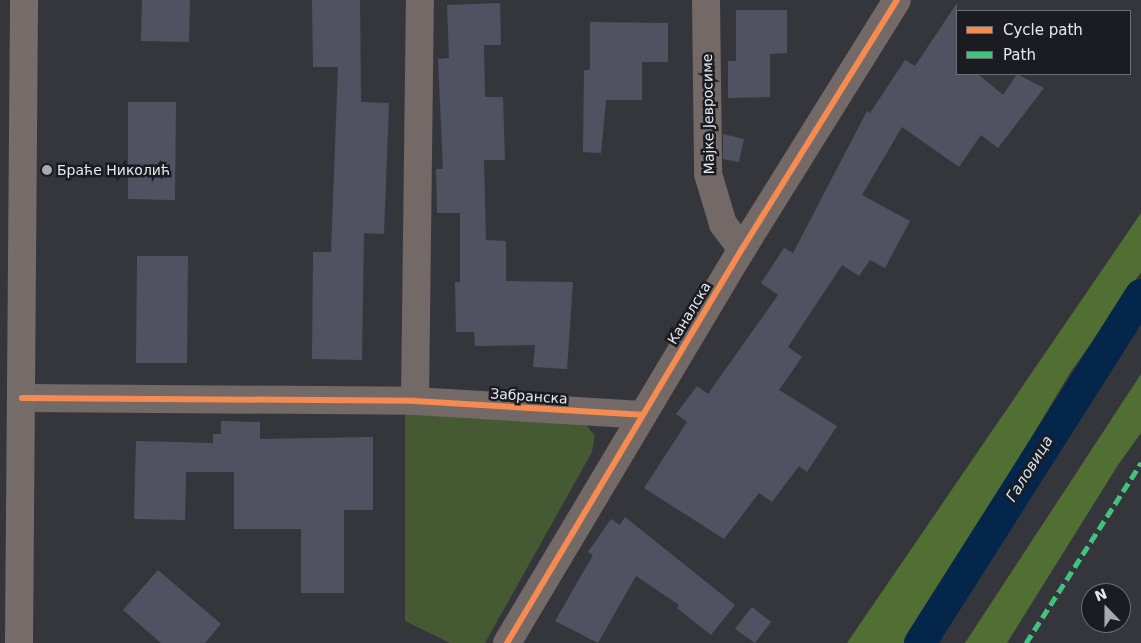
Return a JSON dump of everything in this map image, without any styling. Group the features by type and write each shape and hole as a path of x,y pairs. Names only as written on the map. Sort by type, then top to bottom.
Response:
{"main road":[{"path":"19,643 24,0"}],"street":[{"path":"415,401 420,0"},
{"name":"Мајке Јевросиме","path":"706,0 708,174 722,224 742,249"},
{"name":"Каналска","path":"507,643 742,249 897,0"},
{"name":"Забранска","path":"22,398 415,401 642,415"}],"green space":[{"path":"1141,213 1141,272 1070,373 908,643 847,643"},
{"path":"1141,374 1141,433 1118,465 1007,643 965,643"},
{"path":"405,412 585,423 595,436 592,452 485,643 450,643 405,621"}],"building":[{"path":"142,0 190,0 189,42 141,41"},
{"path":"312,0 360,0 361,102 389,103 384,234 364,233 362,360 312,359 313,252 331,252 338,67 313,67"},
{"path":"500,3 501,45 484,45 485,97 503,97 505,160 484,160 486,240 506,241 506,281 573,282 567,369 533,367 535,345 475,346 474,332 456,332 455,282 460,282 460,213 437,213 436,169 443,169 438,59 449,58 447,5"},
{"path":"957,3 956,75 979,75 1003,95 1016,75 1044,88 998,148 981,135 959,167 902,127 862,195 910,221 885,268 870,260 859,276 842,265 788,347 802,357 779,390 837,426 807,472 799,466 772,502 759,493 724,539 644,488 687,422 676,414 697,386 708,394 778,295 761,283 784,248 793,253 867,111 870,113 905,60 915,66"},
{"path":"736,10 787,10 787,53 770,54 770,97 728,98 728,61 736,61"},
{"path":"590,22 668,23 668,62 642,62 642,100 606,100 601,153 583,152 584,70 590,70"},
{"path":"128,102 176,102 175,200 128,199"},
{"path":"723,134 744,139 739,162 723,159"},
{"path":"137,256 188,256 187,363 136,363"},
{"path":"221,421 260,422 260,439 373,437 373,510 344,510 344,593 301,593 301,529 234,529 234,472 186,472 185,520 134,519 136,441 213,443 213,434 221,434"},
{"path":"625,517 735,605 711,635 677,608 679,605 636,576 598,643 555,621 593,555 588,552 611,519 620,525"},
{"path":"158,570 221,624 205,643 161,643 123,610"},
{"path":"752,607 771,622 755,643 735,629"}],"waterway":[{"name":"Галовица","path":"920,643 1141,295"}],"marked path":[{"path":"1026,643 1141,463"}],"cycle path":[{"path":"507,643 742,249 897,0"},
{"path":"22,398 415,401 642,415"}],"place":[{"name":"Браће Николић","path":"47,170"}]}
